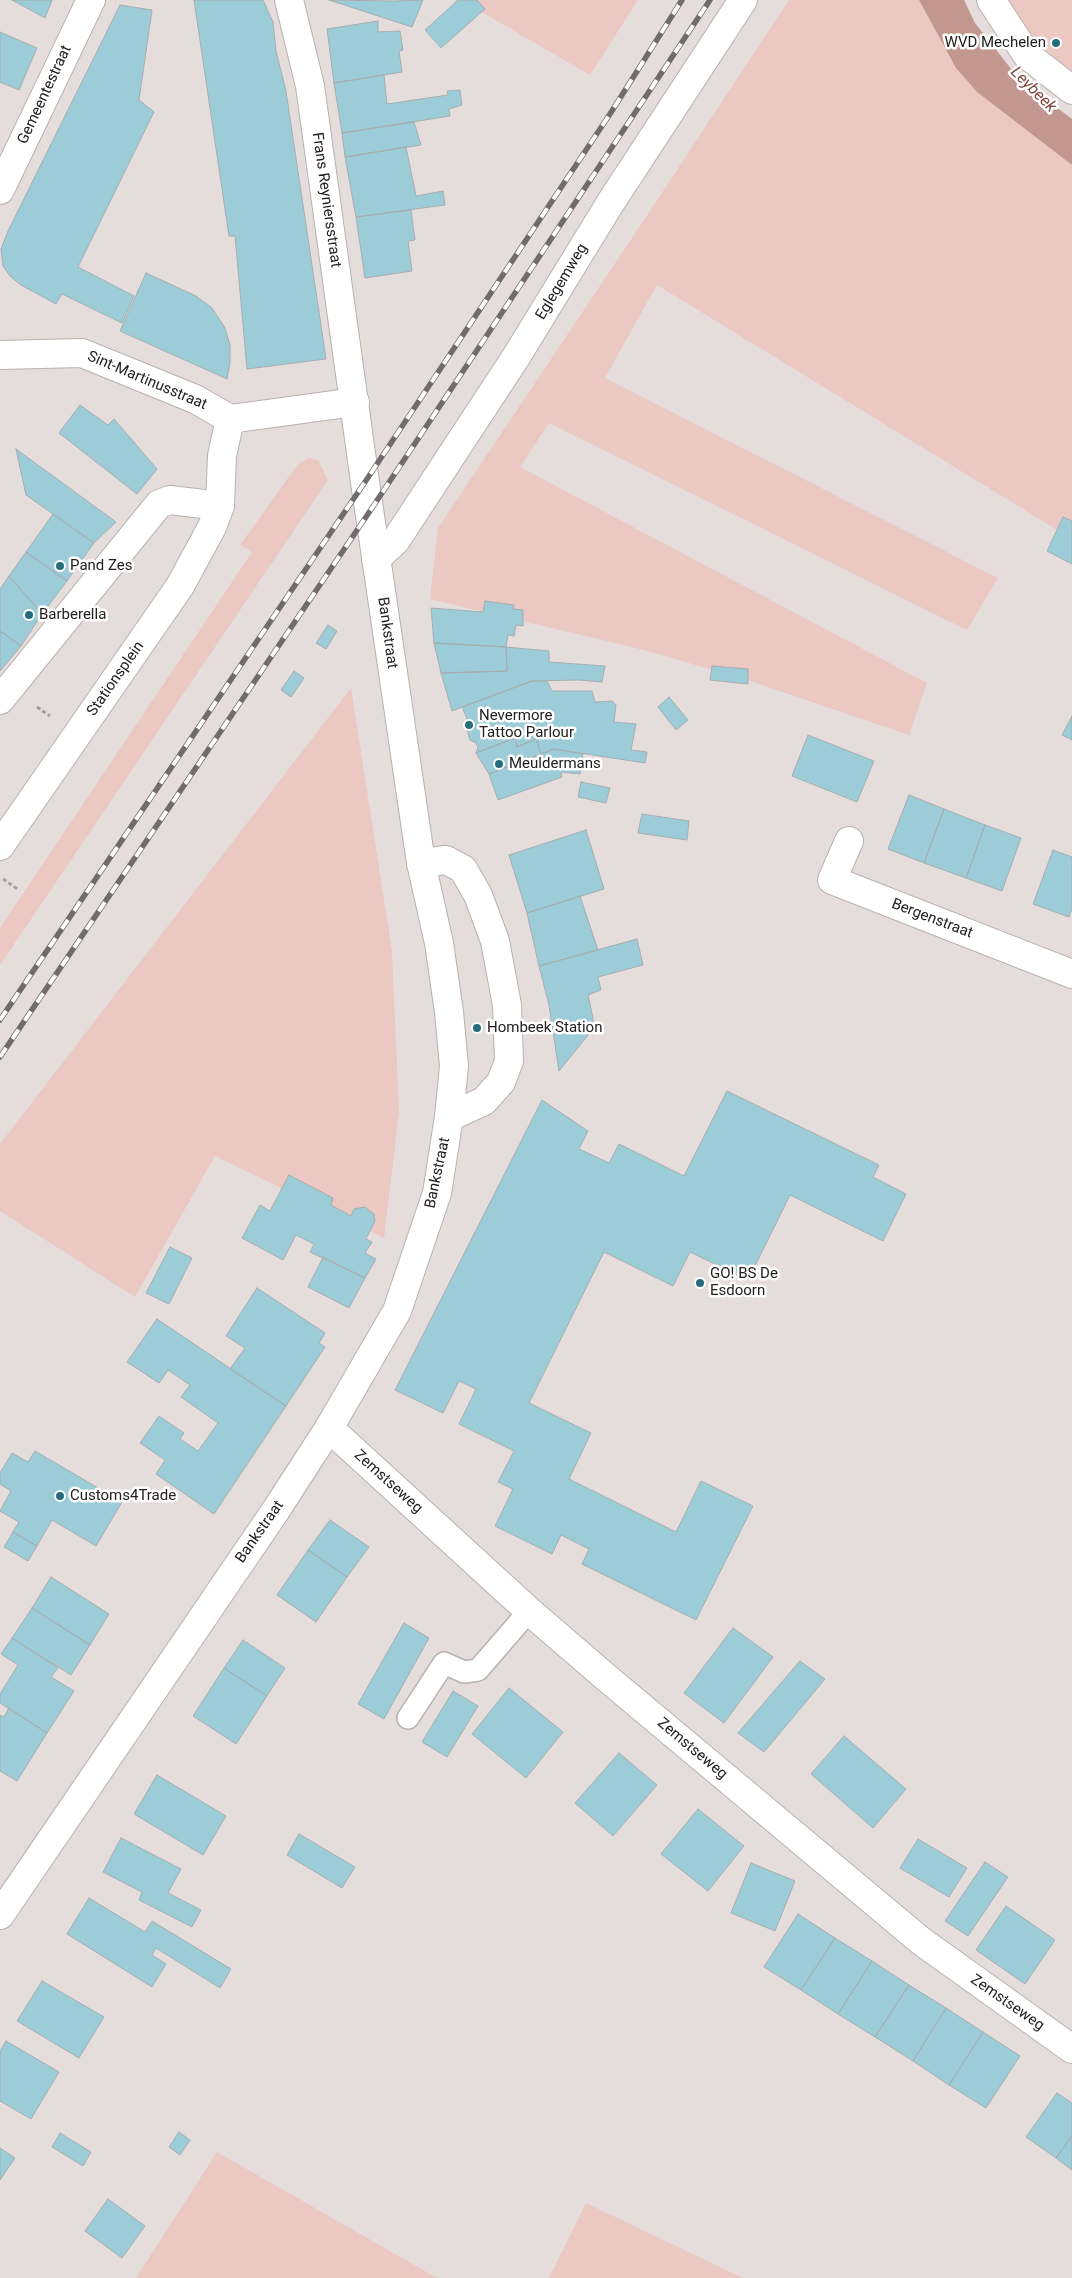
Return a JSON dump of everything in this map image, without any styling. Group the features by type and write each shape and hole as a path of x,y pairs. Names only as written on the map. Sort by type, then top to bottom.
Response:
{"street":[{"name":"Gemeentestraat","path":"0,190 91,0"},
{"name":"Frans Reyniersstraat","path":"289,0 310,86 355,402"},
{"name":"Eglegemweg","path":"376,560 396,540 516,357 611,202 743,0"},
{"path":"991,0 1027,55 1072,90"},
{"name":"Sint-Martinusstraat","path":"0,355 82,353 196,399 230,419"},
{"path":"230,419 355,402"},
{"name":"Bankstraat","path":"0,1915 276,1510 329,1428 397,1311 437,1193 450,1116 454,1066 449,1012 439,943 422,863 376,560 355,402"},
{"name":"Stationsplein","path":"0,846 180,586 212,527 220,506 222,456 230,419"},
{"path":"0,700 159,504 170,500 220,506"},
{"name":"Bergenstraat","path":"849,840 832,880 1072,974"},
{"name":"Bankstraat","path":"422,863 446,860 463,869 478,895 495,941 507,1005 509,1061 501,1082 484,1100 450,1116"},
{"name":"Zemstseweg","path":"329,1428 529,1611 921,1941 1072,2048"}],"lane":[{"path":"408,1718 444,1663 464,1672 478,1670 529,1611"}],"path":[{"path":"0,877 19,890"}],"shaded area":[{"path":"461,0 638,0 590,75"},
{"path":"789,0 919,0 956,68 977,92 1072,165 1072,539 657,285 605,378 998,578 967,630 549,423 520,467 927,683 909,735 747,680 644,650 430,599 438,528"},
{"name":"WVD Mechelen","path":"1008,0 1072,0 1072,72 1050,54 1030,33"},
{"path":"309,458 318,460 328,480 0,965 0,928 252,552 240,545 298,464"},
{"path":"351,688 392,951 399,1112 384,1238 215,1156 135,1297 0,1211 0,1144"},
{"path":"217,2152 437,2278 136,2278"},
{"path":"586,2203 743,2278 549,2278"}],"water":[{"name":"Leybeek","path":"919,0 964,0 975,23 1019,79 1072,119 1072,165 977,92 956,68"}],"building":[{"path":"12,0 52,0 45,18"},
{"path":"194,0 263,0 273,22 276,51 286,91 326,359 247,369 235,236 229,236"},
{"path":"329,0 393,1 423,0 412,27"},
{"path":"458,0 477,0 485,9 441,48 425,30"},
{"path":"120,5 152,10 139,100 154,112 78,267 134,296 122,323 62,294 56,304 21,285 10,276 3,266 1,249 8,231"},
{"path":"378,21 378,32 400,31 403,50 399,51 402,72 334,83 327,29"},
{"path":"0,32 37,48 19,90 0,82"},
{"path":"384,75 387,104 448,95 447,91 460,90 462,105 449,109 450,116 342,133 334,83"},
{"path":"414,122 421,145 345,157 342,133"},
{"path":"406,147 416,196 443,191 445,205 356,217 345,157"},
{"path":"411,210 415,240 408,241 412,271 365,278 356,217"},
{"path":"146,273 196,296 212,308 225,328 230,345 230,363 227,379 120,331"},
{"path":"80,405 108,425 114,419 157,469 137,494 59,433"},
{"path":"16,449 116,522 94,543 26,495"},
{"path":"53,514 94,543 67,581 26,552"},
{"path":"1063,517 1072,521 1072,564 1047,551"},
{"path":"26,552 67,581 42,614 9,576"},
{"path":"9,576 42,614 21,646 0,631 0,589"},
{"path":"485,601 514,605 513,609 523,610 523,626 516,625 514,636 508,635 506,647 434,643 431,608 483,612"},
{"path":"328,625 337,631 326,649 316,643"},
{"path":"0,631 21,646 0,671"},
{"path":"434,643 506,647 507,671 441,673"},
{"path":"506,647 549,651 549,662 605,666 602,682 579,680 532,681 452,711 441,673 507,671"},
{"path":"712,666 748,669 748,684 710,680"},
{"path":"294,671 304,678 291,697 281,690"},
{"path":"532,681 547,681 552,691 592,691 595,702 612,701 616,705 614,722 636,724 631,750 647,752 645,763 554,749 541,754 536,739 517,747 515,738 476,753 478,747 476,743 470,740 466,726 468,721 462,707"},
{"path":"669,697 688,720 676,730 658,707"},
{"path":"1072,716 1072,740 1062,735"},
{"path":"808,735 874,761 857,802 792,776"},
{"name":"Meuldermans","path":"515,738 517,747 536,739 541,754 489,774 476,753"},
{"path":"554,749 583,754 580,774 561,772 562,777 498,800 489,774"},
{"path":"581,782 610,788 606,803 578,797"},
{"path":"909,795 944,809 924,863 888,849"},
{"path":"944,809 985,825 966,878 924,863"},
{"path":"642,814 689,821 687,840 638,833"},
{"path":"985,825 1021,838 1002,891 966,878"},
{"path":"586,830 604,889 527,913 509,855"},
{"path":"1053,850 1072,857 1072,908 1069,917 1033,904"},
{"path":"580,896 598,950 539,966 527,913"},
{"path":"637,939 643,965 598,977 601,990 588,995 593,1018 593,1029 559,1071 549,1005 539,966"},
{"path":"727,1091 879,1165 873,1177 906,1194 883,1241 790,1195 748,1280 690,1252 673,1286 604,1252 529,1403 591,1433 569,1479 676,1532 701,1481 753,1506 696,1620 582,1564 589,1549 561,1535 552,1554 495,1526 513,1489 498,1482 514,1451 459,1424 476,1389 459,1381 443,1413 395,1390 542,1100 588,1131 579,1149 609,1163 619,1144 684,1176"},
{"path":"289,1175 333,1198 331,1205 351,1216 354,1209 365,1207 374,1214 375,1221 366,1239 372,1242 365,1253 376,1259 365,1278 310,1252 314,1244 296,1235 283,1260 242,1238 260,1205 270,1211"},
{"path":"170,1247 192,1258 169,1304 146,1293"},
{"path":"323,1257 365,1278 349,1308 308,1287"},
{"path":"257,1288 325,1333 319,1343 325,1347 286,1406 230,1369 245,1348 226,1336"},
{"path":"157,1319 286,1406 214,1514 156,1474 165,1460 140,1443 159,1416 184,1433 180,1439 198,1451 218,1423 181,1397 190,1385 168,1370 159,1383 127,1362"},
{"name":"Customs4Trade","path":"35,1451 122,1502 96,1546 52,1520 37,1546 13,1532 19,1522 0,1511 11,1491 0,1484 0,1473 12,1453 28,1462"},
{"path":"330,1520 369,1547 347,1577 308,1550"},
{"path":"13,1532 37,1546 28,1561 4,1547"},
{"path":"308,1550 347,1577 316,1622 277,1595"},
{"path":"51,1577 109,1614 90,1645 32,1608"},
{"path":"32,1608 90,1645 71,1675 12,1638"},
{"path":"404,1623 429,1638 384,1719 358,1704"},
{"path":"733,1628 773,1657 724,1723 684,1693"},
{"path":"12,1638 58,1668 51,1677 74,1691 47,1733 0,1703 0,1694 18,1665 1,1654"},
{"path":"243,1640 285,1668 267,1696 224,1668"},
{"path":"800,1661 825,1679 764,1752 738,1733"},
{"path":"224,1668 267,1696 236,1744 193,1716"},
{"path":"509,1688 563,1732 526,1778 472,1734"},
{"path":"453,1691 478,1706 447,1757 422,1742"},
{"path":"9,1708 47,1733 17,1781 0,1771 0,1715 4,1717"},
{"path":"844,1736 906,1789 873,1828 811,1774"},
{"path":"619,1753 657,1785 613,1836 575,1803"},
{"path":"157,1775 226,1816 203,1855 134,1814"},
{"path":"698,1809 744,1846 708,1891 661,1854"},
{"path":"299,1834 355,1867 342,1888 287,1855"},
{"path":"121,1838 181,1869 168,1893 201,1910 192,1927 139,1900 142,1892 103,1872"},
{"path":"918,1839 967,1868 949,1897 900,1868"},
{"path":"985,1862 1008,1877 968,1936 945,1921"},
{"path":"751,1863 795,1881 775,1931 731,1913"},
{"path":"89,1898 145,1932 152,1921 231,1969 220,1988 156,1948 152,1955 166,1964 152,1987 67,1934"},
{"path":"1006,1906 1055,1940 1025,1984 976,1950"},
{"path":"798,1914 835,1938 801,1990 764,1967"},
{"path":"835,1938 872,1961 838,2014 801,1990"},
{"path":"872,1961 909,1985 875,2037 838,2014"},
{"path":"42,1981 104,2017 79,2058 17,2021"},
{"path":"909,1985 946,2008 913,2061 875,2037"},
{"path":"946,2008 983,2032 949,2085 913,2061"},
{"path":"983,2032 1020,2056 986,2108 949,2085"},
{"path":"6,2041 59,2072 31,2119 0,2101 0,2051"},
{"path":"1057,2093 1072,2103 1072,2136 1056,2158 1026,2137"},
{"path":"179,2132 190,2140 180,2155 169,2147"},
{"path":"60,2133 91,2152 83,2166 52,2147"},
{"path":"1072,2136 1072,2170 1056,2158"},
{"path":"0,2148 15,2158 0,2180"},
{"path":"108,2199 145,2226 122,2258 85,2231"}],"railway":[{"path":"0,1020 365,482 610,114 682,0"},
{"path":"0,1057 370,511 710,0"}],"place":[{"name":"WVD Mechelen","path":"1056,43"},
{"name":"Pand Zes","path":"60,566"},
{"name":"Barberella","path":"29,615"},
{"name":"Nevermore Tattoo Parlour","path":"469,725"},
{"name":"Meuldermans","path":"499,764"},
{"name":"Hombeek Station","path":"477,1028"},
{"name":"GO! BS De Esdoorn","path":"700,1283"},
{"name":"Customs4Trade","path":"60,1496"}]}
